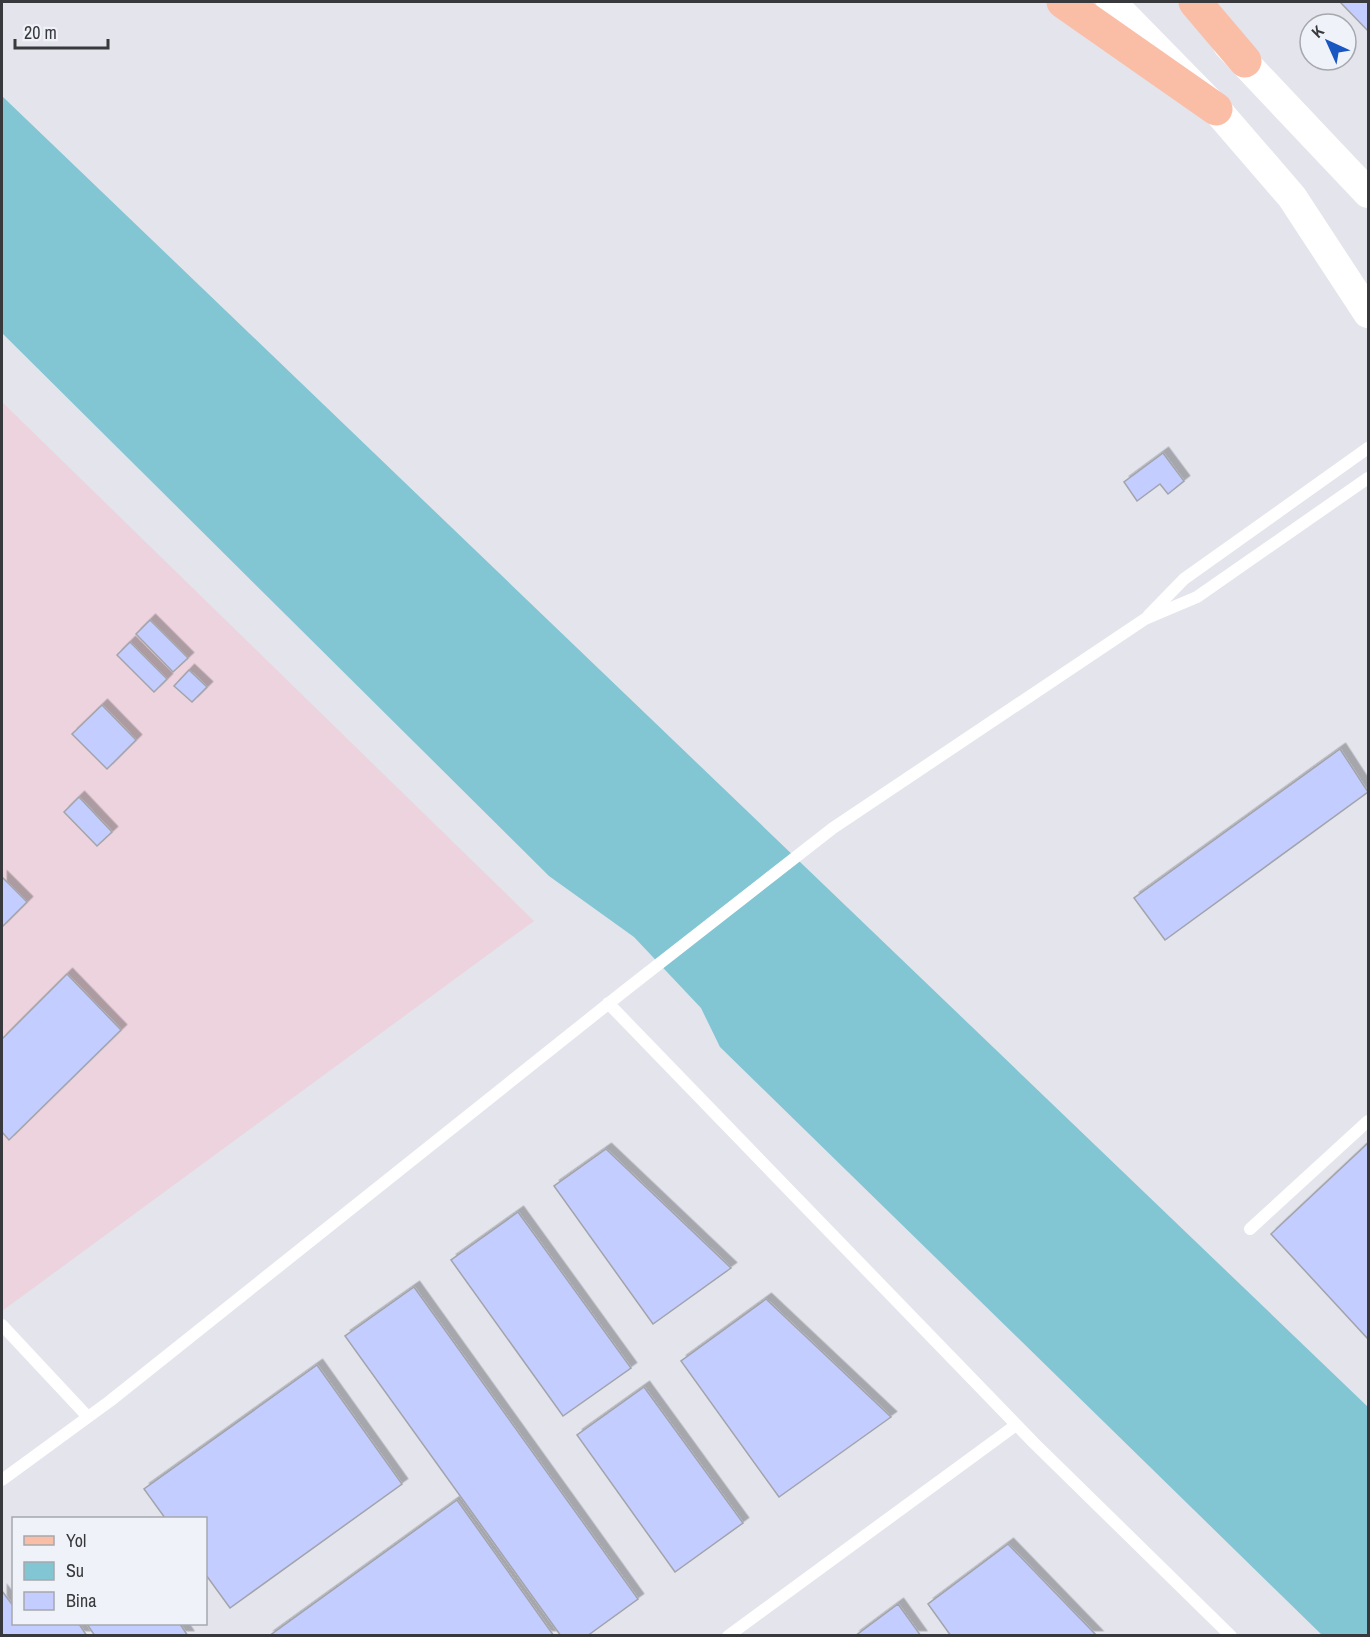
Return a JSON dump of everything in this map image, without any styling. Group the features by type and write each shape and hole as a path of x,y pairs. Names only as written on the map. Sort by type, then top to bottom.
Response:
{"main road":[{"path":"1063,2 1216,108"},
{"path":"1195,2 1245,61"}],"street":[{"path":"1111,2 1216,108 1292,197 1368,313"},
{"path":"1185,2 1245,61 1368,193"}],"lane":[{"path":"1145,619 1184,579 1368,447"},
{"path":"2,1480 88,1417 608,1003 833,828 1145,619 1197,597 1368,478"},
{"path":"608,1003 1016,1425 1231,1635"},
{"path":"1250,1229 1368,1121"},
{"path":"2,1325 88,1417"},
{"path":"728,1635 1016,1425"}],"shaded area":[{"path":"2,402 534,921 2,1311"}],"water":[{"path":"2,96 1368,1407 1368,1635 1322,1635 720,1047 701,1008 634,937 549,876 2,333"}],"building":[{"path":"1340,2 1368,2 1368,31 1358,21 1358,12 1350,12"},
{"path":"1163,453 1184,481 1168,494 1160,484 1137,501 1124,482"},
{"path":"150,620 188,658 173,672 136,634"},
{"path":"130,642 167,679 154,692 117,655"},
{"path":"189,670 207,687 192,702 174,686"},
{"path":"102,705 136,740 107,769 72,734"},
{"path":"1340,749 1368,792 1165,940 1134,898"},
{"path":"79,797 112,832 97,846 64,812"},
{"path":"2,877 27,902 2,927"},
{"path":"67,974 121,1030 9,1140 2,1132 2,1039"},
{"path":"1368,1143 1368,1339 1271,1234"},
{"path":"606,1149 731,1268 653,1324 554,1186"},
{"path":"518,1212 631,1368 563,1416 451,1260"},
{"path":"414,1287 638,1599 587,1636 561,1636 345,1336"},
{"path":"766,1299 891,1417 779,1497 681,1361"},
{"path":"317,1365 402,1484 230,1608 207,1576 207,1517 164,1517 144,1489"},
{"path":"644,1387 743,1523 675,1572 577,1435"},
{"path":"457,1500 554,1636 269,1636"},
{"path":"1008,1544 1097,1636 951,1636 928,1604"},
{"path":"2,1591 12,1604 12,1625 80,1625 87,1636 2,1636"},
{"path":"898,1604 921,1636 855,1636"},
{"path":"88,1625 181,1625 188,1636 95,1636"}]}
